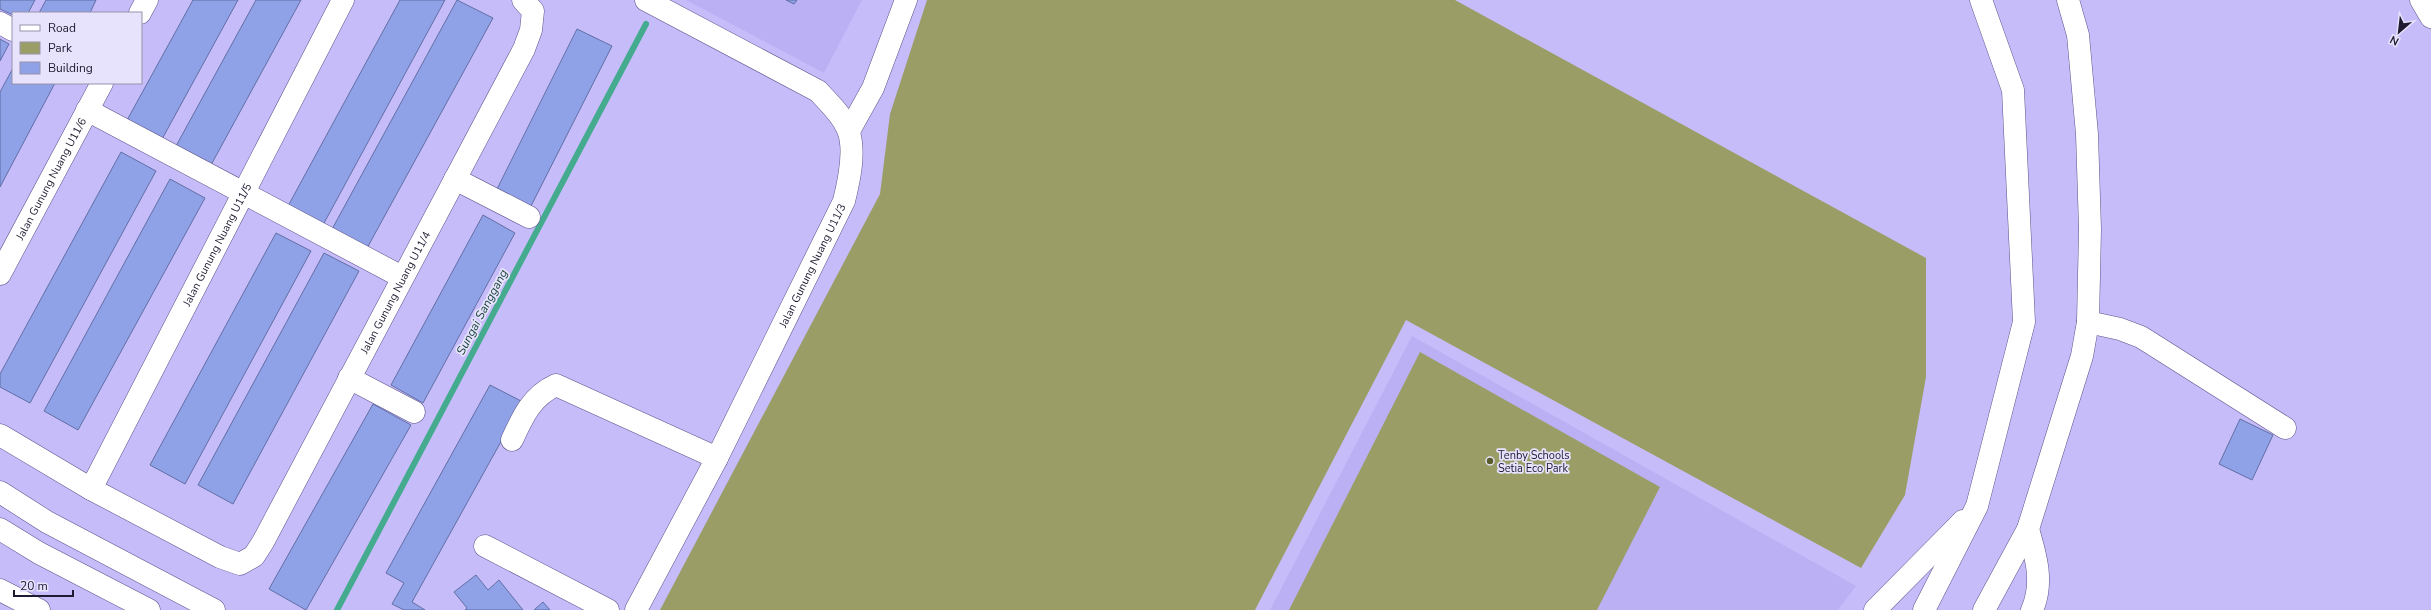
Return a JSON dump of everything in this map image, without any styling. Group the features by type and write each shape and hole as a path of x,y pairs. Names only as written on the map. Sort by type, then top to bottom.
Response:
{"main road":[{"path":"140,12 146,0"},
{"name":"Jalan Gunung Nuang U11/5","path":"91,489 343,0"},
{"name":"Jalan Gunung Nuang U11/3","path":"636,610 717,458 844,201 851,175 849,131 837,112 818,91 646,0"},
{"path":"849,131 873,88 906,0"},
{"path":"1924,610 1977,506 2024,322 2013,90 1981,0"},
{"path":"1984,610 2028,529 2082,356 2088,322 2090,229 2087,134 2078,35 2068,0"},
{"path":"2421,0 2431,17"},
{"name":"Jalan Gunung Nuang U11/4","path":"91,489 220,557 240,564 254,556 264,542 402,277 524,49 531,30 528,5"},
{"path":"0,23 12,29"},
{"name":"Jalan Gunung Nuang U11/6","path":"0,274 101,84"},
{"path":"87,110 402,277"},
{"path":"455,179 529,217"},
{"path":"2088,322 2120,328 2141,337 2285,428"},
{"path":"349,378 414,412"},
{"path":"512,440 526,410 545,390 556,385 717,458"},
{"path":"0,435 91,489"},
{"path":"0,492 47,522 214,610"},
{"path":"1875,610 1977,506"},
{"path":"0,529 39,553 149,610"},
{"path":"2028,529 2039,569 2035,602 2032,610"},
{"path":"485,546 608,610"},
{"path":"0,590 39,610"}],"shaded area":[{"path":"686,0 862,0 824,73"},
{"name":"Tenby Schools Setia Eco Park","path":"1412,336 1856,586 1838,610 1270,610"}],"green space":[{"path":"927,0 1455,0 1926,258 1926,377 1905,495 1861,568 1406,320 1255,610 660,610 880,194 890,114"},
{"name":"Tenby Schools Setia Eco Park","path":"1420,352 1660,487 1597,610 1289,610"}],"building":[{"path":"0,0 35,0 29,12 12,12 12,15 0,9"},
{"path":"46,0 96,0 90,12 40,12"},
{"path":"193,0 238,0 161,141 126,122"},
{"path":"256,0 301,0 211,165 176,146"},
{"path":"400,0 445,0 323,225 288,206"},
{"path":"457,0 493,18 366,250 331,231"},
{"path":"786,0 797,0 794,4"},
{"path":"577,29 612,46 530,208 496,191"},
{"path":"0,39 9,44 0,61"},
{"path":"12,70 12,84 54,84 0,187 0,92"},
{"path":"121,152 156,171 30,403 0,387 0,374"},
{"path":"170,179 205,198 78,430 44,411"},
{"path":"483,215 515,233 423,403 391,385"},
{"path":"276,233 311,251 185,484 150,465"},
{"path":"324,253 359,271 233,504 198,485"},
{"path":"490,385 523,402 412,602 425,610 404,610 392,604 404,583 386,573"},
{"path":"373,404 411,425 306,610 269,589"},
{"path":"2240,419 2273,435 2252,480 2219,464"},
{"path":"476,575 488,590 499,580 523,610 465,610 467,608 454,592"},
{"path":"543,602 550,610 534,610"}],"waterway":[{"name":"Sungai Sanggang","path":"337,610 646,24"}],"place":[{"name":"Tenby Schools Setia Eco Park","path":"1490,461"}]}
